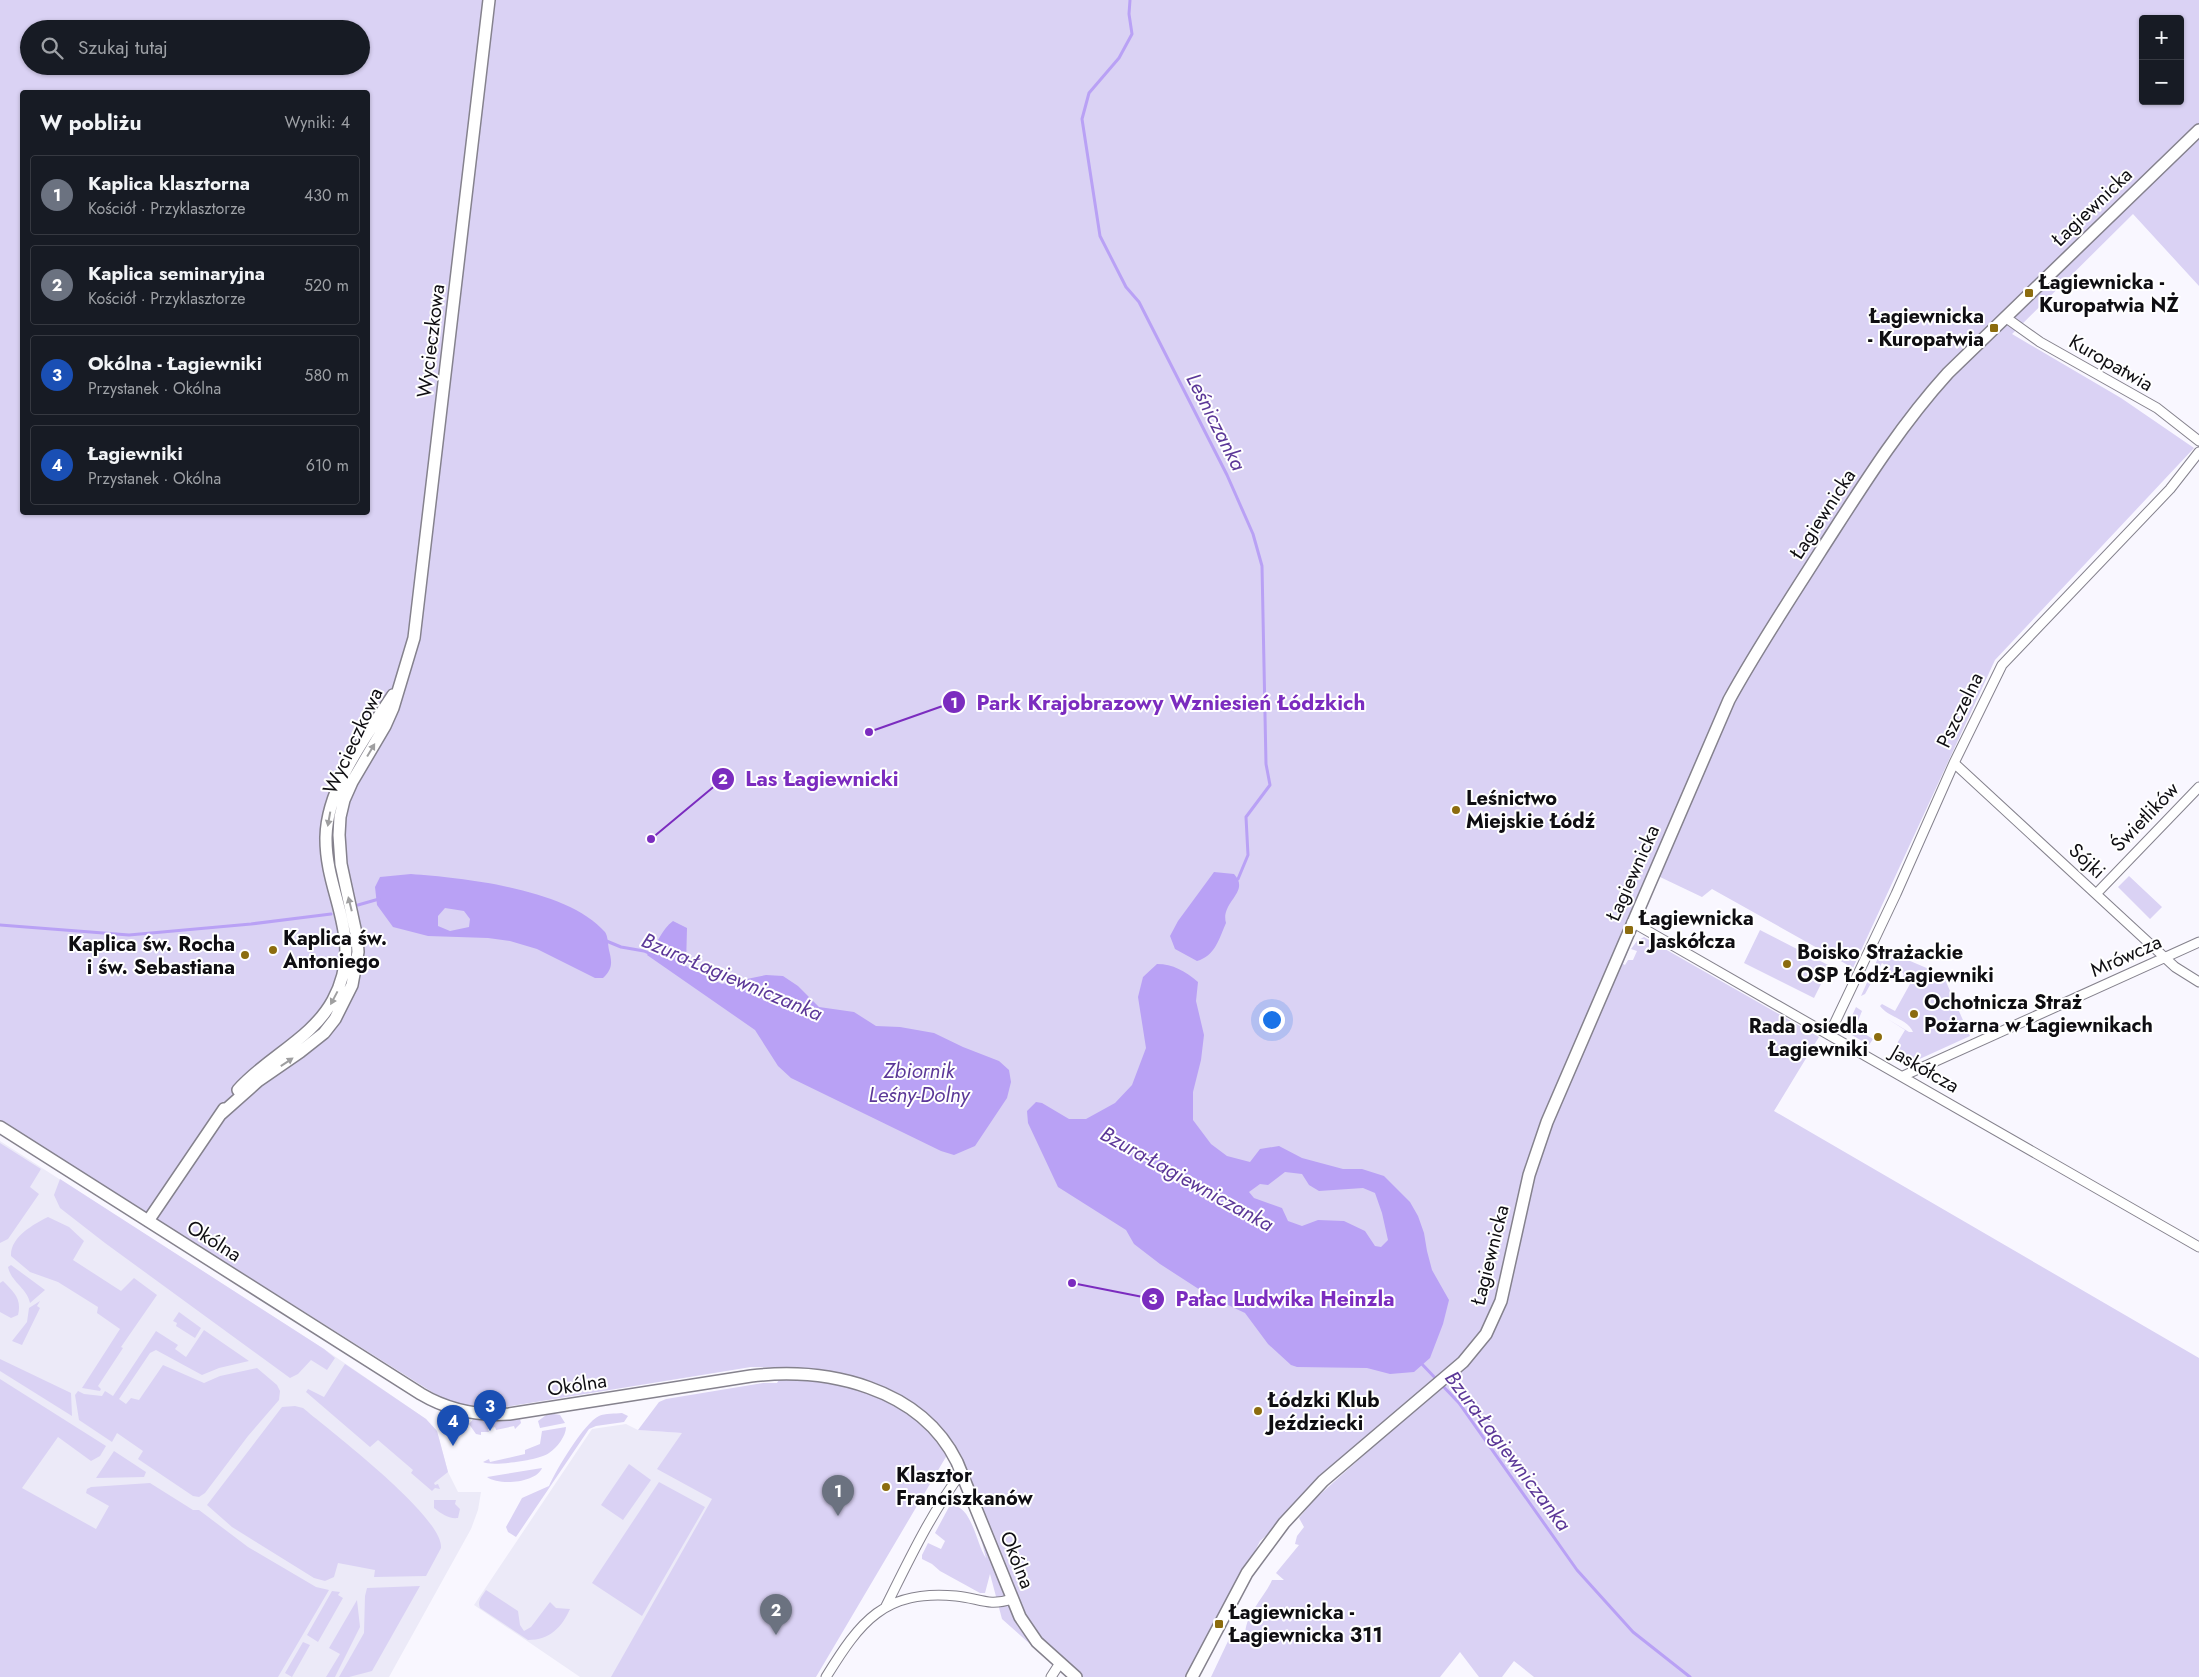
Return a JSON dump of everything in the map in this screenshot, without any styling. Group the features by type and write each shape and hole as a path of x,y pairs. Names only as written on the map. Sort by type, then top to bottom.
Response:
{"street":[{"name":"Wycieczkowa","path":"148,1221 235,1093 250,1077 312,1029 324,1015 340,984 345,968 346,934 328,857 326,837 329,814 344,774 400,684 409,658 418,612 489,0"},
{"name":"Łagiewnicka","path":"1192,1677 1243,1580 1284,1523 1323,1481 1447,1376 1477,1346 1494,1320 1506,1281 1522,1202 1538,1148 1632,922 1729,700 1756,653 1894,438 1948,373 2199,130"},
{"name":"Kuropatwia","path":"2005,317 2040,342 2157,408 2199,441"},
{"name":"Pszczelna","path":"1829,1035 1896,894 1954,763 2002,665 2170,489 2199,452"},
{"name":"Sójki","path":"1954,763 2164,958 2199,982"},
{"name":"Świetlików","path":"2096,894 2199,787"},
{"name":"Jaskółcza","path":"1632,922 2199,1247"},
{"name":"Mrówcza","path":"1903,1076 2199,942"},
{"name":"Okólna","path":"0,1127 421,1394 455,1409 483,1414 509,1414 759,1375 790,1373 818,1375 873,1390 915,1410 938,1431 949,1446 962,1472 1012,1599 1034,1638 1076,1677"},
{"path":"886,1606 944,1497 962,1472"},
{"path":"826,1677 852,1636 871,1617 886,1606 908,1599 932,1595 959,1596 992,1604 1012,1599"},
{"path":"1051,1677 1060,1663"}],"shaded area":[{"path":"0,0 2199,0 2199,286 2133,214 2012,334 2121,398 2194,448 1995,660 1853,968 1712,889 1702,897 1660,877 1649,898 1623,964 1625,965 1628,960 1633,960 1637,951 1631,949 1637,941 1644,937 1819,1037 1774,1111 2199,1358 2199,1677 1534,1677 1514,1661 1502,1677 1479,1677 1460,1652 1440,1677 1211,1677 1229,1639 1234,1642 1237,1639 1246,1637 1247,1622 1272,1580 1284,1580 1276,1573 1299,1545 1295,1544 1297,1536 1304,1527 1299,1518 1315,1499 1365,1454 1363,1452 1260,1541 1192,1677 1067,1677 1002,1619 990,1574 985,1593 980,1593 922,1559 928,1543 941,1549 945,1541 935,1533 950,1505 957,1506 964,1511 986,1558 960,1459 950,1450 816,1677 611,1677 712,1499 657,1469 682,1433 638,1430 659,1402 666,1399 763,1383 777,1383 786,1368 751,1367 505,1407 495,1404 463,1409 440,1397 0,1121"},
{"path":"2129,876 2162,907 2150,919 2118,887"},
{"name":"Boisko Strażackie OSP Łódź-Łagiewniki","path":"1760,930 1830,966 1814,998 1744,963"},
{"path":"1882,949 1943,975 1970,1036 1913,1062 1893,1050 1905,1030 1886,1018 1909,1032 1913,1032 1907,1024 1880,1006 1882,1004 1895,1011 1910,984 1902,979 1904,974 1899,970 1889,983 1883,982 1890,968 1882,963 1865,994 1861,996"},
{"path":"1856,1007 1862,1011 1855,1028 1873,1039 1869,1045 1845,1031"},
{"path":"0,1141 324,1349 426,1419 437,1431 448,1472 458,1492 481,1492 478,1510 471,1529 389,1677 0,1677"},
{"path":"0,1143 41,1169 30,1187 39,1194 8,1239 0,1243"},
{"path":"60,1179 324,1349 335,1358 327,1370 311,1360 298,1374 290,1378 60,1208 54,1195"},
{"path":"48,1217 69,1227 84,1241 73,1260 121,1291 134,1278 157,1295 121,1347 123,1348 98,1386 101,1389 100,1391 82,1388 120,1329 97,1313 98,1307 58,1282 30,1272 11,1256 14,1243 19,1237 30,1227"},
{"path":"11,1265 45,1290 30,1303 26,1293 12,1277 8,1267"},
{"path":"3,1281 14,1292 19,1304 18,1315 11,1318 0,1312 0,1283"},
{"path":"40,1301 37,1306 40,1308 22,1345 12,1341 27,1322 29,1308"},
{"path":"179,1312 201,1328 195,1338 176,1326 177,1323 173,1321"},
{"path":"204,1330 249,1361 219,1368 202,1375 156,1350 150,1353 119,1399 126,1404 131,1398 139,1400 163,1365 204,1383 220,1376 257,1368 277,1385 280,1391 279,1400 248,1436 205,1493 199,1497 193,1496 138,1459 143,1451 117,1433 112,1442 79,1420 75,1395 78,1391 84,1394 102,1396 105,1391 113,1396 156,1331 178,1345 175,1349 186,1357"},
{"path":"0,1359 71,1393 72,1416 0,1371"},
{"path":"345,1364 426,1419 437,1431 448,1472 434,1483 435,1485 438,1484 440,1489 435,1488 432,1491 411,1473 413,1470 378,1440 370,1447 306,1392 308,1389 324,1397"},
{"path":"0,1379 106,1446 100,1456 91,1461 58,1437 22,1488 96,1529 109,1506 86,1493 87,1489 91,1487 150,1483 193,1510 199,1510 248,1547 316,1587 329,1590 278,1677 0,1677"},
{"path":"295,1406 303,1408 359,1454 406,1496 424,1516 437,1534 441,1548 426,1576 374,1577 375,1570 338,1563 334,1577 325,1581 314,1578 232,1527 207,1505 282,1407"},
{"path":"549,1413 560,1415 565,1423 540,1428 538,1421"},
{"path":"622,1413 628,1416 624,1422 596,1426 589,1429 516,1537 508,1532 506,1527 522,1498 549,1486 578,1437 593,1420 607,1414"},
{"path":"474,1418 520,1419 521,1423 515,1429 514,1426 496,1430 495,1427 488,1429 489,1432 481,1432 481,1435 476,1434 469,1424"},
{"path":"626,1424 638,1430 683,1433 712,1499 812,1677 580,1677 474,1605 592,1429"},
{"path":"566,1427 563,1438 558,1445 544,1456 496,1464 483,1462 489,1459 490,1462 525,1454 525,1450 540,1444 542,1431"},
{"path":"114,1451 146,1472 144,1477 96,1478"},
{"path":"629,1464 651,1480 623,1520 601,1505"},
{"path":"542,1468 533,1477 517,1482 493,1480 487,1477"},
{"path":"659,1482 705,1507 642,1616 592,1583"},
{"path":"434,1500 456,1500 455,1504 460,1509 458,1518 448,1517 434,1508"},
{"path":"420,1586 372,1671 349,1677 339,1677 364,1633 367,1588"},
{"path":"486,1590 518,1611 520,1625 524,1631 531,1627 550,1602 556,1608 570,1609 559,1627 549,1635 543,1638 528,1640 480,1608 480,1601"},
{"path":"332,1591 340,1592 338,1595 343,1598 318,1642 307,1635"},
{"path":"357,1600 360,1627 335,1677 326,1677 340,1654 329,1648"},
{"path":"303,1642 310,1645 292,1677 285,1673"}],"water":[{"path":"1214,872 1234,874 1239,886 1227,909 1226,923 1216,946 1203,959 1197,961 1175,949 1170,936 1178,921"},
{"path":"411,874 486,883 514,888 567,905 588,917 605,932 611,958 610,968 603,978 595,978 537,949 510,941 488,938 428,936 393,927 377,905 375,887 380,877","holes":["445,908 464,911 470,919 469,927 450,931 438,926 438,916"]},
{"name":"Zbiornik Leśny-Dolny","path":"673,921 687,928 686,966 722,984 766,975 783,976 798,986 819,1007 854,1012 876,1026 900,1027 934,1033 999,1061 1009,1070 1011,1082 1007,1098 975,1146 954,1155 941,1151 791,1078 778,1066 755,1030 647,955"},
{"path":"1157,964 1163,964 1179,969 1198,982 1196,1001 1204,1035 1201,1060 1193,1092 1193,1120 1211,1144 1227,1156 1250,1162 1260,1149 1279,1146 1302,1158 1343,1169 1362,1169 1384,1176 1410,1202 1418,1216 1424,1233 1432,1270 1449,1300 1443,1324 1430,1358 1414,1372 1390,1374 1367,1368 1297,1367 1291,1365 1268,1344 1245,1313 1211,1297 1160,1264 1134,1244 1126,1230 1058,1187 1028,1123 1027,1111 1036,1102 1042,1103 1069,1119 1086,1119 1115,1103 1132,1085 1146,1048 1138,997 1143,977","holes":["1285,1172 1302,1174 1309,1185 1319,1191 1363,1188 1375,1193 1388,1240 1381,1247 1375,1246 1365,1231 1344,1221 1318,1220 1302,1226 1288,1221 1282,1208 1254,1198 1249,1192 1260,1184 1268,1185"]}],"waterway":[{"name":"Leśniczanka","path":"1130,0 1129,14 1132,34 1119,58 1089,93 1082,119 1100,236 1126,287 1139,302 1227,475 1253,534 1262,566 1266,764 1270,785 1246,817 1248,855 1238,879"},
{"name":"Bzura-Łagiewniczanka","path":"358,905 379,899"},
{"name":"Bzura-Łagiewniczanka","path":"0,925 129,935 251,924 331,914"},
{"name":"Bzura-Łagiewniczanka","path":"604,940 621,947 644,951 653,955"},
{"name":"Bzura-Łagiewniczanka","path":"1420,1362 1459,1403 1577,1570 1633,1632 1690,1677"}],"place":[{"name":"Łagiewnicka - Kuropatwia NŻ","path":"2029,293"},
{"name":"Łagiewnicka - Kuropatwia","path":"1994,328"},
{"name":"Park Krajobrazowy Wzniesień Łódzkich","path":"869,732"},
{"name":"Leśnictwo Miejskie Łódź","path":"1456,810"},
{"name":"Las Łagiewnicki","path":"651,839"},
{"name":"Łagiewnicka - Jaskółcza","path":"1629,930"},
{"name":"Kaplica św. Antoniego","path":"273,950"},
{"name":"Kaplica św. Rocha i św. Sebastiana","path":"245,955"},
{"name":"Boisko Strażackie OSP Łódź-Łagiewniki","path":"1787,964"},
{"name":"Ochotnicza Straż Pożarna w Łagiewnikach","path":"1914,1014"},
{"name":"Rada osiedla Łagiewniki","path":"1878,1037"},
{"name":"Pałac Ludwika Heinzla","path":"1072,1283"},
{"name":"Łódzki Klub Jeździecki","path":"1258,1411"},
{"name":"Okólna - Łagiewniki","path":"490,1431"},
{"name":"Łagiewniki","path":"453,1446"},
{"name":"Klasztor Franciszkanów","path":"886,1487"},
{"name":"Kaplica klasztorna","path":"838,1516"},
{"name":"Łagiewnicka - Łagiewnicka 311","path":"1219,1624"},
{"name":"Kaplica seminaryjna","path":"776,1635"}]}
